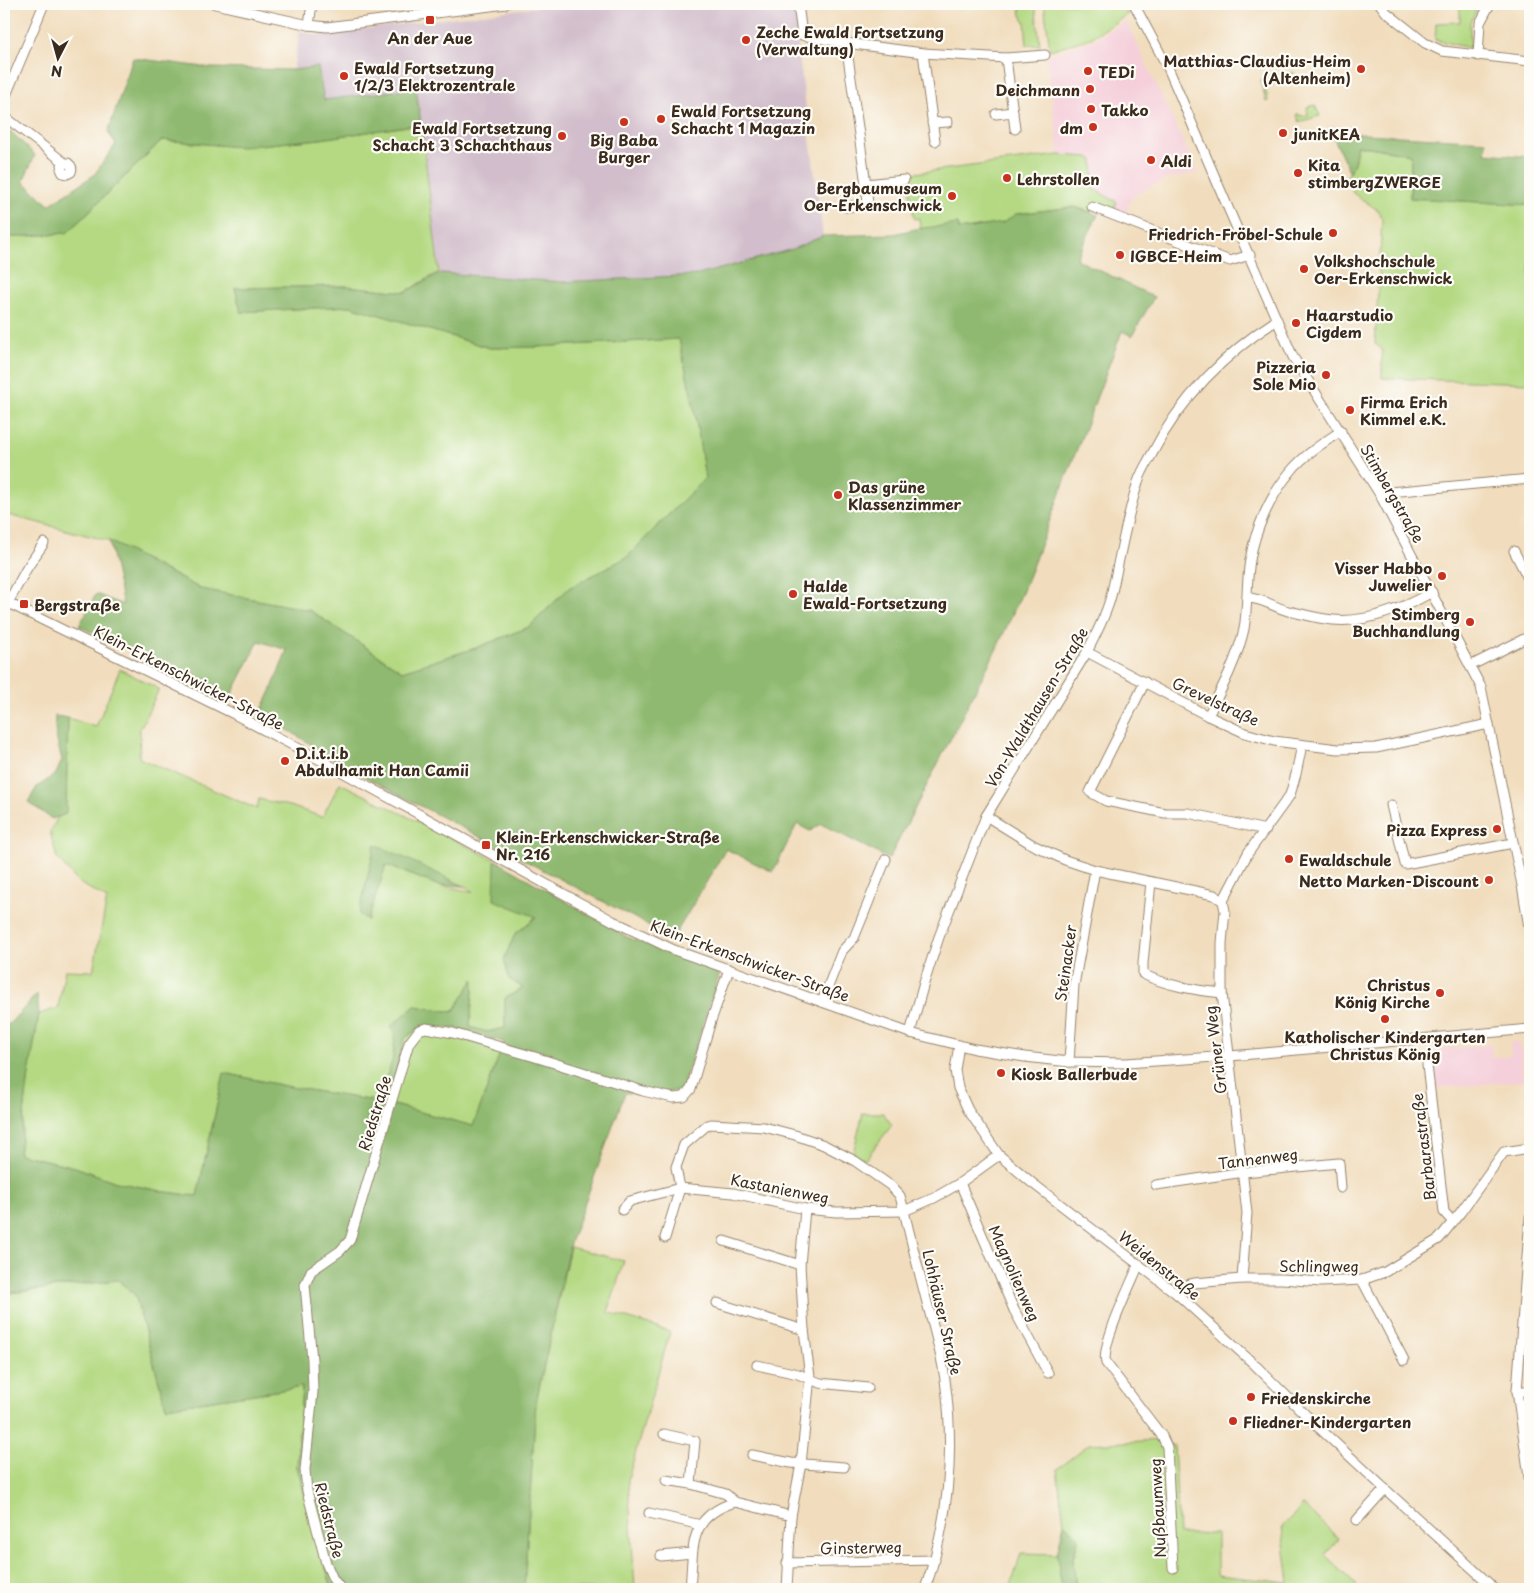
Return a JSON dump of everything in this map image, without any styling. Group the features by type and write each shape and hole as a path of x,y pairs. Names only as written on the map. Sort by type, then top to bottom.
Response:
{"street":[{"path":"4,100 44,4"},
{"path":"215,4 309,25 338,27 506,4"},
{"path":"309,25 312,4"},
{"path":"798,4 802,35 922,53 1006,58 1045,56"},
{"path":"1380,4 1386,12 1425,43 1442,51 1530,61"},
{"path":"1478,56 1480,23 1490,4"},
{"name":"Stimbergstraße","path":"1134,5 1170,70 1294,357 1379,493 1481,687 1528,907 1530,933"},
{"path":"846,43 868,204 846,207"},
{"path":"922,53 935,141"},
{"path":"1006,58 1015,128"},
{"path":"996,114 1013,112"},
{"path":"4,116 65,163"},
{"path":"932,123 948,122"},
{"path":"866,184 904,180"},
{"path":"1092,207 1230,261 1250,256"},
{"name":"Von-Waldthausen-Straße","path":"910,1033 939,937 986,816 1087,652 1100,626 1110,598 1124,534 1139,480 1156,446 1173,417 1190,394 1232,353 1277,320"},
{"path":"1208,716 1233,666 1244,629 1250,561 1255,539 1274,496 1290,471 1313,450 1340,431"},
{"path":"1379,493 1530,479"},
{"path":"5,604 44,543"},
{"path":"1514,551 1530,582"},
{"path":"1248,598 1256,598 1282,609 1309,616 1334,620 1352,620 1390,612 1432,592"},
{"name":"Klein-Erkenschwicker-Straße","path":"5,604 234,714 318,758 613,921 674,950 910,1033 958,1045 1025,1057 1068,1062 1126,1063 1230,1056 1530,1029"},
{"path":"1470,666 1530,636"},
{"name":"Grevelstraße","path":"1087,652 1208,716 1245,733 1274,741 1338,749 1376,748 1488,724"},
{"path":"1145,682 1090,792 1106,801 1165,813 1188,813 1266,830"},
{"path":"986,816 1033,846 1065,860 1095,870 1225,896 1248,853 1290,795 1302,745"},
{"path":"1391,805 1404,864 1513,843"},
{"path":"822,1002 842,951 854,938 886,859"},
{"name":"Steinacker","path":"1068,1062 1074,985 1095,870"},
{"path":"1151,882 1142,963 1143,974 1153,979 1209,992 1222,993"},
{"name":"Grüner Weg","path":"1225,896 1222,943 1222,993 1248,1213 1242,1279"},
{"name":"Riedstraße","path":"341,1589 333,1579 326,1563 307,1491 305,1470 313,1392 306,1285 311,1271 340,1251 350,1240 409,1043 419,1030 426,1028 453,1033 643,1091 674,1098 684,1097 691,1089 711,1020 729,969"},
{"name":"Weidenstraße","path":"958,1045 955,1070 958,1088 968,1110 999,1155 1031,1182 1177,1294 1255,1365 1317,1426 1495,1589"},
{"name":"Barbarastraße","path":"1427,1065 1444,1212 1453,1222"},
{"path":"665,1238 680,1188 676,1167 684,1145 707,1125 711,1124 764,1127 824,1145 855,1161 891,1186 900,1196 904,1211 934,1198 960,1183 999,1155"},
{"name":"Schlingweg","path":"1177,1294 1186,1285 1194,1283 1242,1279 1322,1282 1362,1280 1385,1272 1439,1239 1504,1152 1530,1148"},
{"name":"Tannenweg","path":"1156,1185 1244,1172 1338,1163 1341,1188"},
{"name":"Magnolienweg","path":"960,1183 1014,1310 1048,1373"},
{"name":"Kastanienweg","path":"622,1210 630,1201 680,1188 733,1192 805,1209 844,1212 904,1211"},
{"path":"786,1589 791,1516 801,1464 810,1377 804,1330 800,1266 805,1209"},
{"name":"Lohhäuser Straße","path":"904,1211 941,1355 949,1412 950,1464 942,1532 925,1589"},
{"path":"1530,1217 1517,1391 1530,1484"},
{"path":"724,1241 800,1266"},
{"name":"Nußbaumweg","path":"1139,1264 1109,1337 1104,1358 1162,1436 1167,1448 1173,1568"},
{"path":"1362,1280 1404,1360"},
{"path":"717,1303 804,1330"},
{"path":"757,1365 810,1377 820,1383 868,1388"},
{"path":"1517,1391 1530,1391"},
{"path":"664,1434 695,1440 691,1484"},
{"path":"752,1455 801,1464 844,1467"},
{"path":"666,1480 691,1484 726,1494 735,1502 791,1516"},
{"path":"1357,1520 1385,1489"},
{"path":"690,1589 695,1533 701,1524 722,1506 735,1502"},
{"path":"649,1513 701,1524"},
{"path":"661,1556 692,1553"},
{"name":"Ginsterweg","path":"787,1563 934,1560"}],"shaded area":[{"path":"561,4 798,4 802,35 797,41 823,236 793,249 698,275 562,282 440,273 416,88 324,100 293,70 300,31 316,35"},
{"path":"1126,21 1198,173 1166,179 1135,195 1131,198 1127,209 1130,216 1114,209 1117,202 1094,189 1088,157 1059,155 1046,56 1091,41"},
{"path":"1516,1042 1521,1047 1523,1081 1433,1088 1430,1050 1491,1045 1492,1057 1511,1056 1510,1043"}],"green space":[{"path":"1019,4 1035,4 1040,45 1027,45 1025,22 1021,15"},
{"path":"1044,4 1120,4 1128,14 1091,38 1050,50"},
{"path":"1457,4 1480,4 1470,22 1470,48 1435,40 1436,23 1460,22 1460,6"},
{"path":"133,58 212,68 293,70 318,67 324,100 416,88 421,124 320,139 239,147 162,140 67,233 4,238 4,125 35,155 23,181 49,205 94,175 116,144 108,132"},
{"path":"1294,72 1296,78 1265,86 1268,101 1266,102 1261,80"},
{"path":"1315,105 1320,116 1299,122 1297,114 1300,116 1308,115 1307,107"},
{"path":"421,124 439,272 405,292 346,286 235,288 241,312 350,306 490,348 679,339 694,407 705,478 627,557 569,588 529,627 476,648 402,671 309,610 201,589 109,541 4,514 4,238 67,233 162,140 240,147 320,139"},
{"path":"1331,132 1486,141 1485,153 1530,157 1530,205 1410,198 1411,154 1357,145 1355,160 1350,173"},
{"path":"1357,145 1411,154 1410,198 1530,205 1530,383 1382,378 1382,349 1375,344 1382,220 1379,211 1353,193 1347,177 1355,160"},
{"name":"Bergbaumuseum Oer-Erkenschwick","path":"1059,155 1089,157 1093,160 1094,189 1117,202 1112,212 1094,204 1091,212 1074,207 1016,214 1003,223 959,230 958,225 920,229 919,218 914,219 907,174"},
{"path":"1074,207 1098,215 1076,259 1154,297 1132,336 1122,331 1022,593 996,650 889,859 821,824 810,831 797,824 773,872 726,849 673,938 346,767 290,731 259,716 287,650 259,641 229,700 79,626 96,594 123,605 109,541 201,589 309,610 402,671 476,648 529,627 569,588 627,557 705,478 694,407 679,339 490,348 350,306 241,312 235,288 346,286 405,292 440,273 562,282 698,275 793,249 823,236 894,234 915,229 958,224 959,230 1003,223 1016,214"},
{"path":"120,669 159,689 140,729 139,758 257,809 259,799 293,807 322,817 340,783 495,860 537,916 515,934 524,988 505,998 505,1028 487,1032 470,1027 474,980 453,1012 415,1006 395,1037 392,1064 391,1098 404,1039 419,1028 502,1050 473,1126 386,1103 285,1086 224,1073 197,1196 116,1182 75,1167 19,1154 39,1014 58,1008 65,970 93,971 107,899 78,882 57,858 50,832 66,802 68,718 96,727","holes":["375,845 474,892 437,885 386,865 367,920"]},
{"path":"55,716 68,718 66,814 52,819 28,802 37,787 56,774 62,760 56,733"},
{"path":"375,844 464,886 437,885 386,865 368,920 359,914"},
{"path":"495,860 627,937 720,973 681,1091 625,1093 570,1243 536,1402 524,1589 332,1589 297,1467 302,1387 166,1407 135,1295 118,1280 4,1293 4,1027 37,994 39,1014 19,1154 75,1167 116,1182 197,1196 224,1073 285,1086 386,1103 473,1126 504,1042 458,1029 421,1026 404,1039 391,1099 384,1082 392,1061 394,1047 391,1026 415,1006 453,1012 474,979 470,1027 487,1032 505,1028 505,998 523,988 509,979 504,959 515,934 536,917 494,900"},
{"path":"863,1113 883,1113 892,1125 865,1160 853,1153"},
{"path":"570,1247 624,1261 608,1312 670,1332 628,1479 635,1589 524,1589 536,1402"},
{"path":"118,1280 135,1295 166,1407 302,1387 297,1467 332,1589 4,1589 4,1294"},
{"path":"1160,1440 1164,1445 1174,1445 1179,1534 1217,1534 1217,1575 1289,1583 1282,1527 1303,1505 1339,1539 1325,1555 1361,1589 1076,1589 1073,1559 1079,1537 1064,1524 1057,1469 1089,1444"},
{"path":"1064,1524 1079,1537 1073,1559 1076,1589 1062,1589 1057,1554"},
{"path":"1021,1553 1057,1554 1062,1589 1010,1589"}],"place":[{"name":"An der Aue","path":"430,20"},
{"name":"Zeche Ewald Fortsetzung (Verwaltung)","path":"746,40"},
{"name":"Matthias-Claudius-Heim (Altenheim)","path":"1361,69"},
{"name":"TEDi","path":"1088,71"},
{"name":"Ewald Fortsetzung 1/2/3 Elektrozentrale","path":"344,76"},
{"name":"Deichmann","path":"1090,89"},
{"name":"Takko","path":"1091,109"},
{"name":"Ewald Fortsetzung Schacht 1 Magazin","path":"661,119"},
{"name":"Big Baba Burger","path":"624,122"},
{"name":"dm","path":"1093,127"},
{"name":"junitKEA","path":"1283,133"},
{"name":"Ewald Fortsetzung Schacht 3 Schachthaus","path":"562,136"},
{"name":"Aldi","path":"1151,160"},
{"name":"Kita stimbergZWERGE","path":"1298,173"},
{"name":"Lehrstollen","path":"1007,178"},
{"name":"Bergbaumuseum Oer-Erkenschwick","path":"952,196"},
{"name":"Friedrich-Fröbel-Schule","path":"1333,233"},
{"name":"IGBCE-Heim","path":"1120,255"},
{"name":"Volkshochschule Oer-Erkenschwick","path":"1304,269"},
{"name":"Haarstudio Cigdem","path":"1296,323"},
{"name":"Pizzeria Sole Mio","path":"1326,375"},
{"name":"Firma Erich Kimmel e.K.","path":"1350,410"},
{"name":"Das grüne Klassenzimmer","path":"838,495"},
{"name":"Visser Habbo Juwelier","path":"1442,576"},
{"name":"Halde Ewald-Fortsetzung","path":"793,594"},
{"name":"Bergstraße","path":"24,604"},
{"name":"Stimberg Buchhandlung","path":"1470,622"},
{"name":"D.i.t.i.b Abdulhamit Han Camii","path":"285,761"},
{"name":"Pizza Express","path":"1497,829"},
{"name":"Klein-Erkenschwicker-Straße Nr. 216","path":"486,845"},
{"name":"Ewaldschule","path":"1289,859"},
{"name":"Netto Marken-Discount","path":"1489,880"},
{"name":"Christus König Kirche","path":"1440,993"},
{"name":"Katholischer Kindergarten Christus König","path":"1385,1019"},
{"name":"Kiosk Ballerbude","path":"1001,1073"},
{"name":"Friedenskirche","path":"1251,1397"},
{"name":"Fliedner-Kindergarten","path":"1233,1421"}]}
